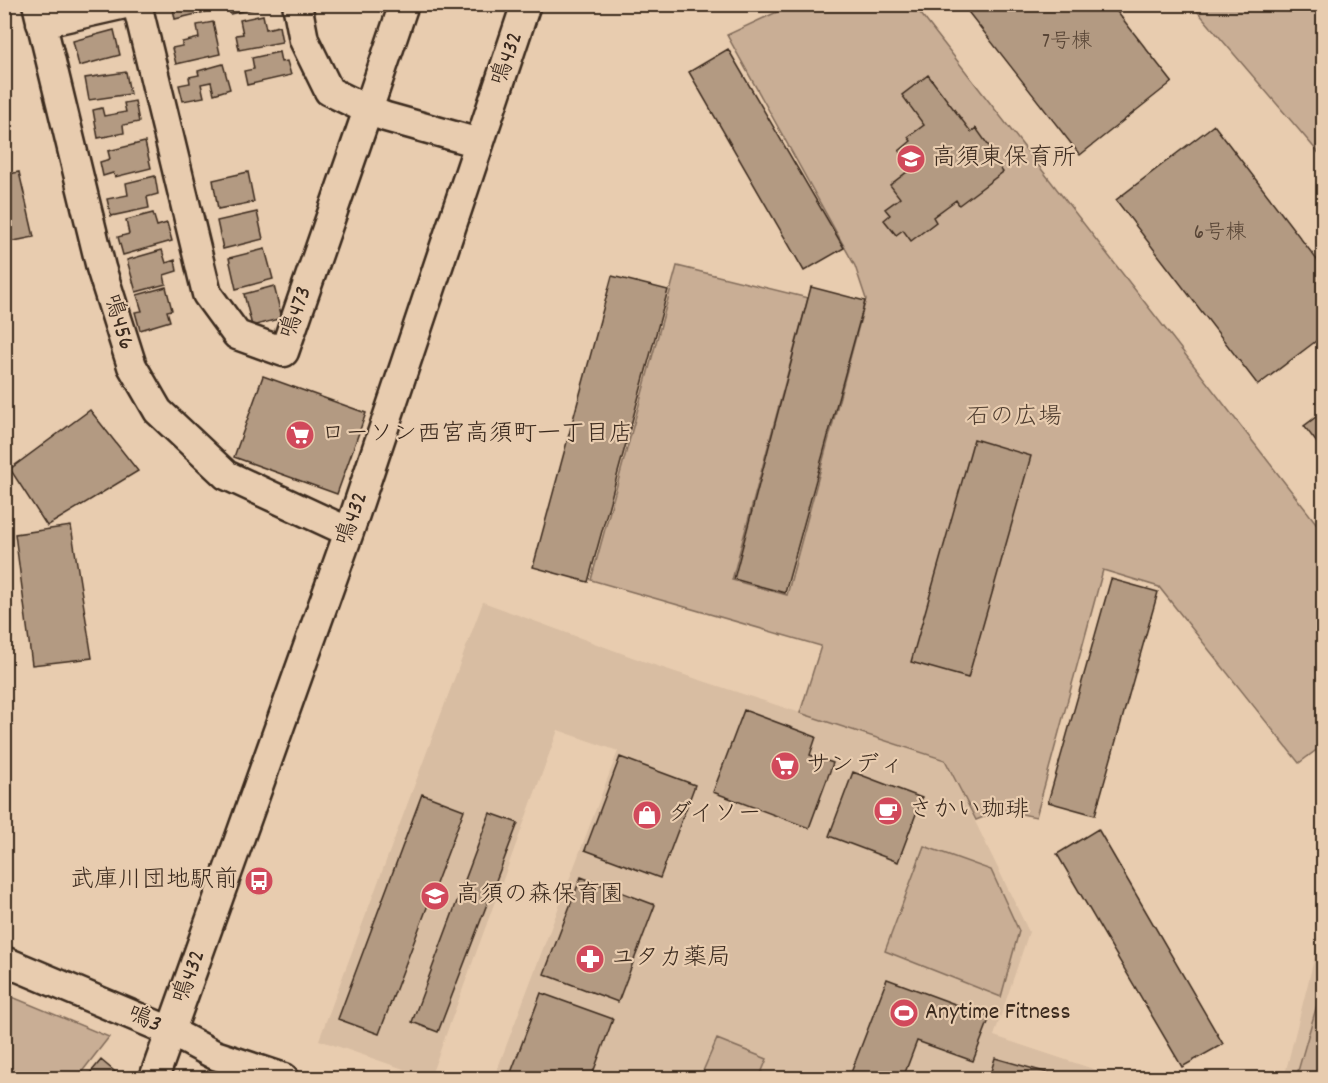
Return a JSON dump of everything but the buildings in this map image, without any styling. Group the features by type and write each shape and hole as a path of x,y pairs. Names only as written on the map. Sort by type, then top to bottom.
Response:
{"street":[{"path":"39,14 125,4"},
{"name":"鳴473","path":"137,4 207,294 237,335 284,352 368,110"},
{"path":"297,4 304,40 329,91 386,117 479,143"},
{"path":"368,110 405,4"},
{"name":"鳴432","path":"154,1078 349,532 526,4"},
{"name":"鳴456","path":"39,14 101,268 132,366 158,411 226,475 349,532"},
{"name":"鳴3","path":"4,961 170,1031 215,1054 284,1078"}],"shaded area":[{"path":"483,602 651,664 945,760 1029,932 994,1036 1120,1078 494,1078 618,751 558,730 430,1078 319,1040"},
{"path":"1323,924 1323,1078 1284,1078"}],"green space":[{"name":"石の広場","path":"792,5 914,5 1323,532 1323,745 1299,763 1159,587 1103,570 1036,817 1001,810 976,820 945,760 800,713 821,646 591,580 677,266 808,298 732,580 787,595 866,299 855,266 727,35"},
{"path":"1192,5 1323,5 1323,158"},
{"path":"924,846 991,870 1019,931 1001,997 885,951"},
{"path":"1323,984 1323,1078 1296,1078"},
{"path":"4,994 109,1037 77,1078 5,1078"},
{"path":"717,1039 767,1059 759,1078 700,1078"}],"place":[{"name":"高須東保育所","path":"911,159"},
{"name":"ローソン西宮高須町一丁目店","path":"300,435"},
{"name":"サンディ","path":"785,766"},
{"name":"さかい珈琲","path":"888,811"},
{"name":"ダイソー","path":"647,815"},
{"name":"武庫川団地駅前","path":"259,881"},
{"name":"高須の森保育園","path":"435,896"},
{"name":"ユタカ薬局","path":"590,959"},
{"name":"Anytime Fitness","path":"904,1013"}]}
